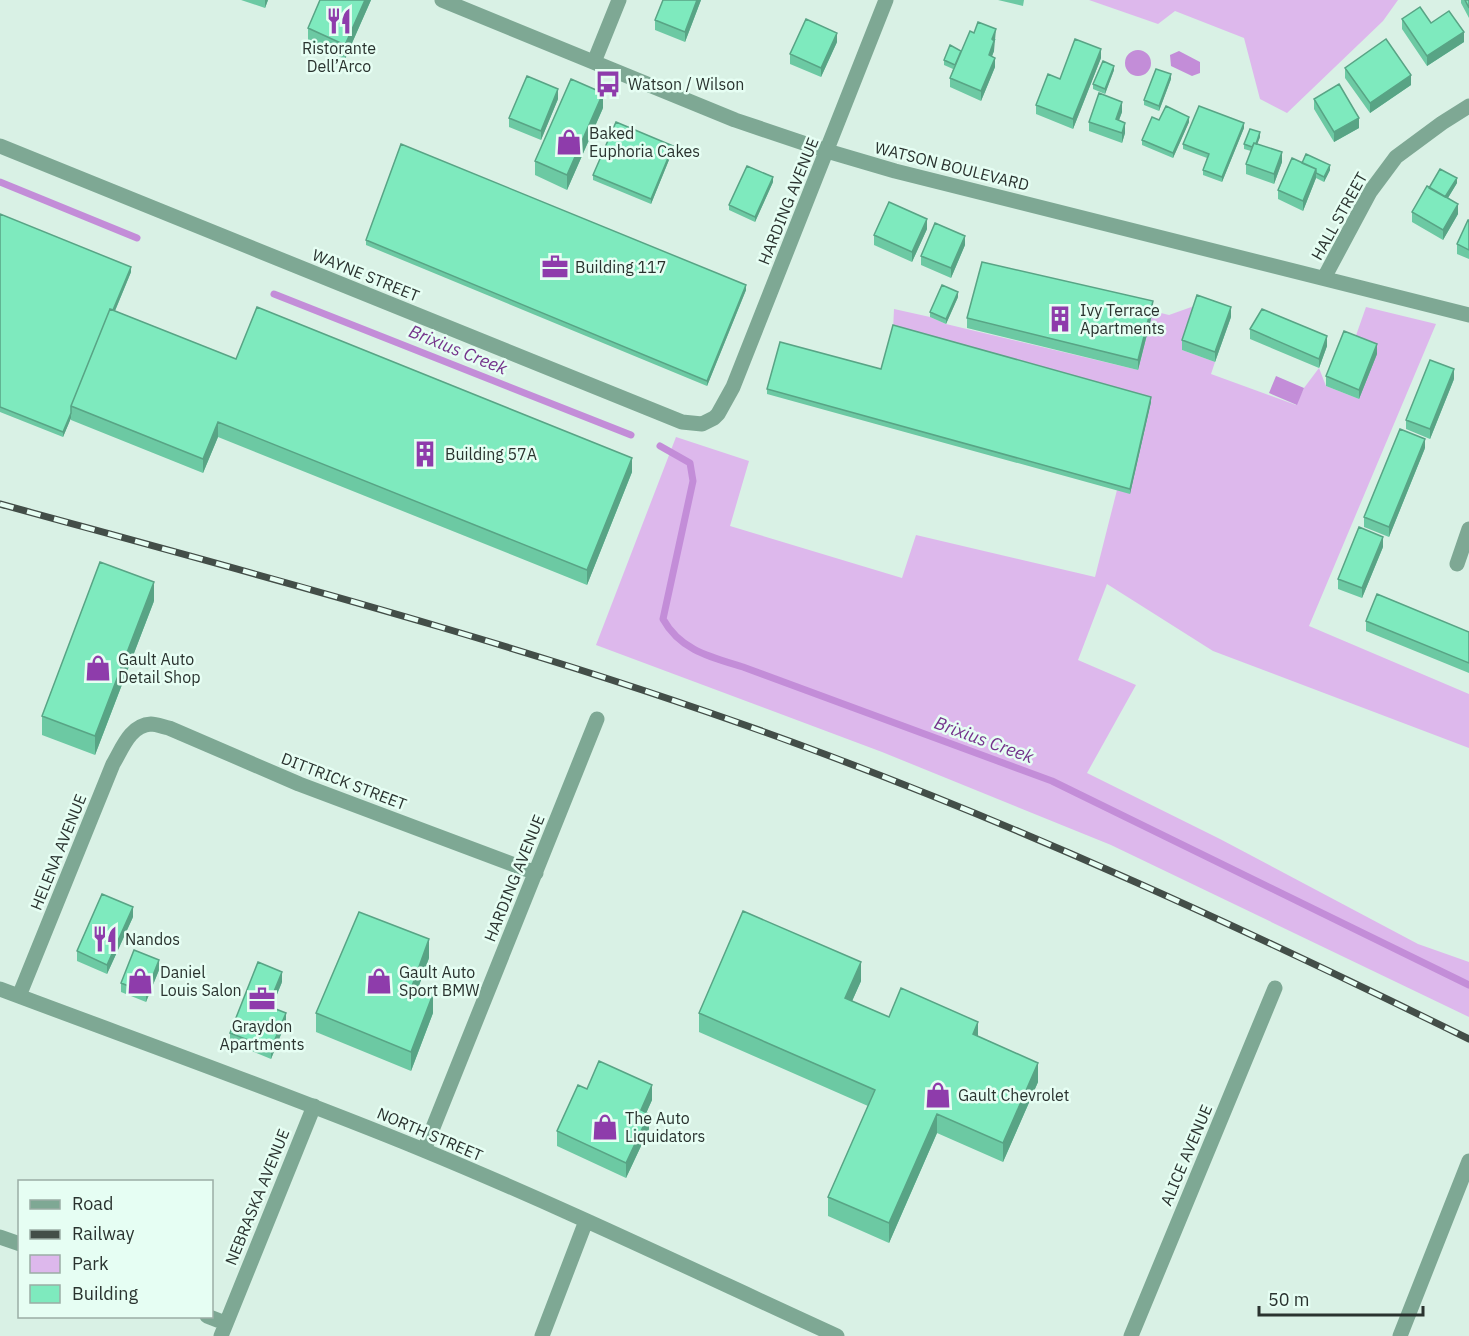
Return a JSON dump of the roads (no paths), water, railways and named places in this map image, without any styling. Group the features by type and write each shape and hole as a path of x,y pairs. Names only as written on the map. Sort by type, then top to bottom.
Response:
{"street":[{"name":"WATSON BOULEVARD","path":"442,0 735,120 827,151 895,171 1469,315"},
{"path":"594,62 619,0"},
{"name":"HARDING AVENUE","path":"718,414 733,387 886,0"},
{"name":"HALL STREET","path":"1324,278 1370,192 1396,157 1469,106"},
{"name":"WAYNE STREET","path":"0,146 682,422 702,424 718,414"},
{"path":"1457,564 1469,529"},
{"name":"HARDING AVENUE","path":"424,1150 597,719"},
{"name":"DITTRICK STREET","path":"140,727 151,724 169,728 299,784 536,873"},
{"name":"HELENA AVENUE","path":"19,996 113,764 131,734 140,727"},
{"name":"ALICE AVENUE","path":"1131,1336 1275,988"},
{"name":"NORTH STREET","path":"0,989 314,1106 424,1150 837,1336"},
{"name":"NEBRASKA AVENUE","path":"223,1330 314,1106"},
{"path":"1400,1336 1469,1161"},
{"path":"542,1336 586,1221"},
{"path":"0,1237 18,1243"},
{"path":"208,1318 223,1330"}],"waterway":[{"name":"Brixius Creek","path":"0,182 137,238"},
{"name":"Brixius Creek","path":"274,294 631,435"},
{"name":"Brixius Creek","path":"660,446 690,463 693,481 663,619 670,630 687,645 708,656 1052,781 1469,985"}],"railway":[{"path":"0,504 299,586 498,644 695,707 792,742 1050,845 1218,920 1469,1039"}],"place":[{"name":"Ristorante Dell’Arco","path":"339,21"},
{"name":"Watson / Wilson","path":"608,84"},
{"name":"Baked Euphoria Cakes","path":"569,142"},
{"name":"Building 117","path":"555,267"},
{"name":"Ivy Terrace Apartments","path":"1060,319"},
{"name":"Building 57A","path":"425,454"},
{"name":"Gault Auto Detail Shop","path":"98,668"},
{"name":"Nandos","path":"105,939"},
{"name":"Daniel Louis Salon","path":"140,981"},
{"name":"Gault Auto Sport BMW","path":"379,981"},
{"name":"Graydon Apartments","path":"262,999"},
{"name":"Gault Chevrolet","path":"938,1095"},
{"name":"The Auto Liquidators","path":"605,1127"}]}
